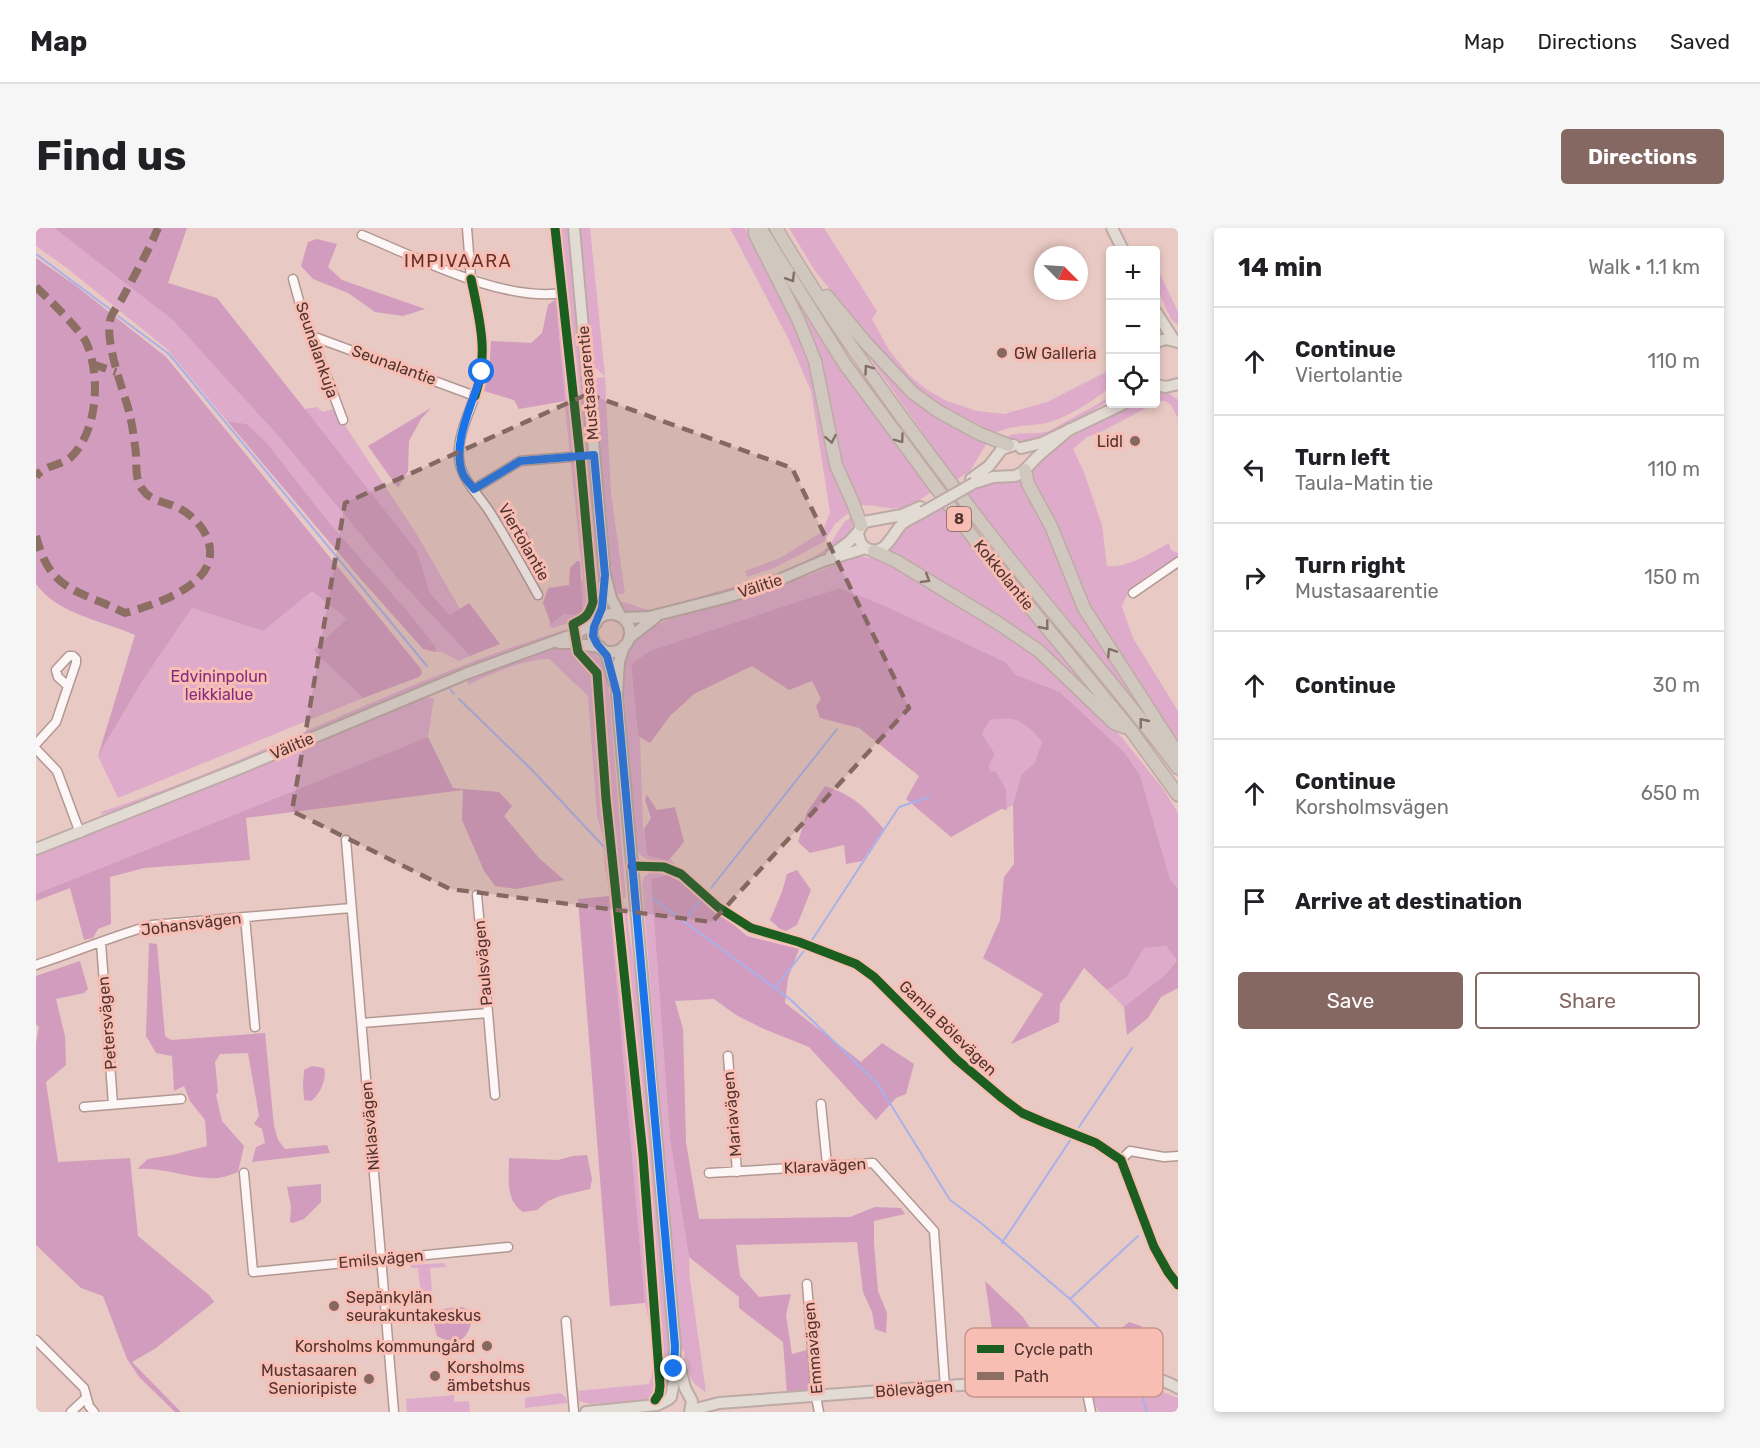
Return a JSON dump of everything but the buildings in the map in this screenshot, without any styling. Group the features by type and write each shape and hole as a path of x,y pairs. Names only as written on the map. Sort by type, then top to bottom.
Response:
{"highway":[{"path":"755,228 755,234 798,319 815,361 836,465 853,503 859,529"},
{"name":"Kokkolantie","path":"760,228 844,363 921,468 977,543 1130,729 1178,795"},
{"name":"Kokkolantie","path":"776,228 856,354 934,459 991,535 1178,768"},
{"path":"790,252 866,343 913,393 938,411 978,433 1014,447"},
{"path":"1026,468 1028,484 1051,526 1084,608 1178,754"},
{"path":"870,550 897,561 1015,634 1056,665 1114,723 1130,729"}],"main road":[{"name":"Mustasaarentie","path":"574,228 605,575 611,598 622,617"},
{"path":"1112,228 1121,246"},
{"path":"1160,319 1176,341"},
{"path":"1160,341 1176,341"},
{"path":"1160,386 1178,384"},
{"path":"1160,387 1178,396"},
{"path":"1103,412 1108,408"},
{"path":"922,510 868,520 859,529 860,541 870,550 886,545 905,522 973,481 1002,449 1042,443 1113,408"},
{"path":"973,481 1015,476 1070,429"},
{"path":"1014,447 1027,457 1026,468"},
{"name":"Välitie","path":"823,561 849,542 859,529"},
{"name":"Välitie","path":"622,617 649,617 661,614 767,585 823,561 870,550"},
{"name":"Mustasaarentie","path":"597,620 602,608 605,575"},
{"path":"617,694 607,656 593,636 597,620 610,614 622,617 629,627 627,642 619,663 617,694 675,1346 682,1381 693,1404 691,1411"},
{"name":"Välitie","path":"627,642 661,614"},
{"name":"Välitie","path":"36,849 238,769 409,697 572,635 597,620"},
{"path":"601,648 614,651 627,642"},
{"name":"Välitie","path":"547,644 570,643 601,648"},
{"path":"670,1412 668,1406 675,1346"},
{"name":"Bölevägen","path":"1163,1382 1178,1388"},
{"name":"Bölevägen","path":"691,1411 719,1403 965,1385"},
{"name":"Bölevägen","path":"586,1412 657,1406 680,1393 719,1403"}],"street":[{"path":"467,228 471,279"},
{"path":"362,235 471,279 522,292 549,295 562,293"},
{"name":"Seunalankuja","path":"293,279 343,420"},
{"name":"Seunalantie","path":"312,336 475,396"},
{"name":"Viertolantie","path":"475,396 463,431 459,459 463,474 507,539 538,595"},
{"path":"474,489 520,461 594,455"},
{"path":"1133,593 1178,562"},
{"path":"36,744 56,722 68,686"},
{"path":"36,749 57,771 80,832"},
{"name":"Niklasvägen","path":"346,840 394,1412"},
{"name":"Gamla Bölevägen","path":"632,866 664,867 681,874 718,908 751,928 856,964 874,977 956,1059 1002,1098 1023,1113 1103,1146 1121,1160"},
{"name":"Paulsvägen","path":"362,1023 488,1013 477,896"},
{"name":"Johansvägen","path":"36,965 122,934 152,926 351,908"},
{"path":"244,917 255,1027"},
{"name":"Petersvägen","path":"101,943 113,1104"},
{"path":"488,1013 495,1095"},
{"name":"Mariavägen","path":"728,1056 737,1172"},
{"path":"84,1107 181,1100"},
{"path":"822,1104 827,1165"},
{"path":"1178,1156 1130,1151 1121,1160 1154,1247 1167,1272 1178,1285"},
{"name":"Klaravägen","path":"709,1173 873,1163 934,1231 945,1387"},
{"name":"Emilsvägen","path":"244,1173 253,1272 508,1247"},
{"name":"Emmavägen","path":"807,1284 819,1412"},
{"path":"566,1322 574,1408"},
{"path":"36,1340 84,1388 88,1406 94,1412"},
{"path":"1087,1397 1091,1412"},
{"path":"70,1412 86,1398"}],"highlighted area":[{"path":"588,394 792,468 909,708 712,922 450,889 292,811 345,503"}],"green space":[{"path":"36,228 54,228 173,319 280,438 398,579 470,656 459,661 442,652 435,652 435,646 410,614 327,520 267,443 247,424 227,421 167,349 67,268 36,246"},
{"path":"551,228 568,228 600,579 599,600 591,601 583,615 581,581 583,580 565,407"},
{"path":"581,228 590,228 605,376 593,366 580,246"},
{"path":"730,228 745,228 790,315 819,393 829,457 837,482 851,511 835,524 824,542 774,568 747,577 745,571 780,558 823,531 830,512 811,391 789,340"},
{"path":"789,228 824,228 877,311 872,319 889,350 909,375 927,390 947,401 977,411 1004,414 1047,402 1106,372 1106,390 1067,415 1048,423 995,433 946,408 922,392 891,363 815,271"},
{"path":"1160,274 1178,312 1178,325 1171,319 1160,295"},
{"name":"Edvininpolun leikkialue","path":"84,293 166,357 421,669 328,636 313,650 363,698 118,798 98,756 143,680 192,608 263,631"},
{"path":"791,295 932,492 913,504 900,508 860,505 841,464"},
{"path":"858,341 976,438 987,443 970,471 956,480"},
{"path":"605,377 611,493 625,593 614,595 594,382 597,378"},
{"path":"1160,391 1167,392 1178,400 1178,418 1171,405 1160,401"},
{"path":"1106,398 1106,403 1093,411 1035,442 1027,444 1004,438 1015,434 1049,431"},
{"path":"317,407 323,412 334,409 418,536 460,609 450,615 430,593 417,551 304,409"},
{"path":"1124,408 1146,408 1087,437 1073,449 1084,472 1102,525 1107,566 1122,565 1169,543 1171,550 1178,553 1178,557 1137,584 1122,607 1133,638 1178,711 1178,744 1100,628 1080,588 1056,521 1032,479 1032,472 1038,462 1066,440"},
{"path":"1022,480 1048,528 1075,598 1156,727 966,494 994,481"},
{"path":"943,506 1087,687 1015,631 889,550 912,523"},
{"path":"853,516 850,531 838,546 818,558 767,579 646,614 627,613 616,601 653,610 774,575 802,564 823,551 844,522"},
{"path":"855,556 881,559 1002,630 1043,660 1114,728 1164,790 1178,813 1178,889 1170,879 1140,775 1125,753 1060,692 1015,675 1004,662 883,605 840,588 631,664 640,738 643,826 647,854 668,861 670,859 679,868 656,863 640,854 637,850 621,673 631,648 639,638 669,619 738,600 810,575"},
{"path":"564,614 583,615 572,622 553,628 550,627 549,622 551,624"},
{"path":"568,629 569,633 533,642 101,815 101,812 218,768 391,694 508,649"},
{"path":"550,648 575,648 576,654 594,672 595,684 603,685 602,674 598,667 582,652 582,649 597,655 608,678 626,898 623,899 624,907 627,907 637,986 671,1347 668,1348 666,1357 666,1377 652,1398 644,1400 590,1404 579,1401 578,1391 649,1384 653,1364 651,1333 645,1303 608,884 603,837 597,817 588,696 549,659 519,664 468,685 467,679"},
{"path":"422,698 434,698 428,737 36,894 36,854 107,828"},
{"path":"1004,718 1024,722 1042,742 1035,762 1021,775 1013,805 1007,808 1006,788 991,772 989,766 995,754 982,734 990,720"},
{"path":"653,871 668,875 651,879 670,1139 689,1257 706,1392 692,1379 680,1345 642,883 644,877"},
{"path":"1166,946 1177,959 1165,975 1124,1007 1107,990 1127,977 1144,947"},
{"path":"444,1263 447,1267 430,1268 432,1290 421,1295 418,1268 411,1268 411,1265"},
{"path":"1163,1391 1178,1398 1178,1412 1099,1412 1093,1397 1163,1397"},
{"path":"561,1393 567,1403 525,1408 525,1398"},
{"path":"454,1395 454,1402 469,1401 470,1412 407,1412 406,1399"}],"shaded area":[{"path":"54,228 187,228 168,283 217,298 417,551 430,593 450,615 469,603 500,644 470,656 398,579 280,438 173,320"},
{"path":"317,239 337,244 328,267 342,280 425,309 403,316 375,312 348,293 313,279 301,266 308,242"},
{"path":"36,258 75,285 166,357 421,669 422,673 419,677 363,698 313,650 347,619 312,591 263,631 192,608 143,680 98,756 135,635 68,610 56,603 36,584"},
{"path":"556,299 565,401 519,409 514,400 484,391 489,372 491,341 531,343 542,333 548,305"},
{"path":"431,408 421,419 409,441 408,471 398,488 368,446"},
{"path":"227,421 247,424 267,443 327,520 410,614 435,646 435,652 423,649"},
{"path":"513,531 527,531 540,569 531,570"},
{"path":"580,561 583,616 564,614 551,624 543,603 548,588 569,585 570,568"},
{"path":"840,588 883,605 1005,662 1016,675 1060,692 1125,753 1140,775 1170,879 1178,889 1178,988 1161,997 1148,1018 1127,1035 1124,1007 1165,975 1177,960 1166,946 1144,948 1127,977 1107,990 1084,968 1060,1004 1059,1022 1011,1044 1043,994 983,958 1000,920 1004,877 1014,864 1013,805 1021,775 1035,762 1042,742 1025,725 1007,719 990,720 982,734 995,754 989,766 991,772 995,771 1006,789 1007,810 1001,809 951,837 906,799 919,776 859,728 820,718 816,706 821,699 812,681 789,690 752,666 694,694 670,716 650,743 638,736 631,664 650,651"},
{"path":"428,737 453,788 499,792 512,806 504,816 539,858 564,880 516,889 495,886 484,871 462,820 463,790 246,818 250,860 144,868 110,877 111,924 98,929 93,938 84,940 70,888 36,901 36,894"},
{"path":"825,786 858,803 884,829 862,861 846,864 844,845 810,853 798,842 807,812"},
{"path":"647,795 657,810 675,807 684,842 668,861 647,855 644,829 651,818 645,800"},
{"path":"797,870 811,890 797,925 786,931 770,920 787,874"},
{"path":"668,875 690,887 747,936 799,949 788,978 785,1003 861,1062 882,1043 914,1064 906,1094 896,1098 876,1120 809,1047 736,1015 714,999 675,1001 683,1029 686,1142 699,1219 850,1217 875,1207 901,1208 905,1214 874,1221 878,1291 887,1313 886,1333 875,1329 872,1312 863,1292 857,1242 736,1245 740,1276 759,1297 791,1294 786,1315 792,1354 807,1350 810,1391 787,1394 783,1342 739,1308 739,1297 689,1257 670,1139 651,879"},
{"path":"609,896 645,1303 610,1306 578,899"},
{"path":"149,943 157,944 165,1036 171,1040 265,1033 274,1126 278,1140 285,1149 327,1145 330,1153 252,1162 256,1147 265,1143 262,1129 254,1124 259,1116 248,1053 220,1054 215,1062 218,1092 216,1095 222,1121 244,1146 238,1172 221,1178 209,1178 137,1169 148,1159 207,1146 205,1120 190,1101 184,1086 174,1091 172,1056 156,1053 146,1036"},
{"path":"80,961 88,989 84,993 56,999 65,1036 66,1065 46,1082 58,1162 130,1158 138,1236 209,1295 214,1302 156,1348 132,1362 181,1412 175,1412 140,1378 127,1359 103,1296 81,1288 36,1245 36,1043 39,1027 36,1024 36,976"},
{"path":"312,1066 324,1068 325,1073 322,1086 311,1101 304,1100 303,1084 304,1070"},
{"path":"587,1155 592,1179 590,1189 560,1196 548,1201 537,1210 523,1212 517,1207 509,1188 509,1158 558,1160"},
{"path":"321,1184 321,1202 304,1219 290,1222 291,1206 287,1187"},
{"path":"985,1281 1023,1317 1030,1328 992,1328"},
{"path":"462,1307 474,1312 470,1327 463,1338 453,1341 437,1336 433,1320 435,1313 442,1309"},
{"path":"1129,1322 1143,1328 1122,1328"}],"waterway":[{"path":"36,254 111,310"},
{"path":"118,316 169,354 427,666"},
{"path":"450,689 454,694"},
{"path":"459,699 531,769 606,849"},
{"path":"711,888 837,729"},
{"path":"812,940 899,807 929,797"},
{"path":"652,898 791,1000 878,1084 950,1200 981,1223 1070,1299 1099,1328"},
{"path":"684,921 700,901"},
{"path":"775,988 804,951"},
{"path":"1079,1127 1132,1048"},
{"path":"1002,1243 1071,1139"},
{"path":"1070,1299 1138,1236"},
{"path":"1143,1397 1147,1412"}],"marked path":[{"path":"36,536 49,569 58,579 81,594 125,613 151,605 179,592 192,584 202,574 208,563 209,543 200,526 179,508 150,497 140,485 130,415 115,366 110,339 111,317 158,228"},
{"path":"36,287 71,322 86,342 91,355 95,386 92,418 80,446 67,460 43,470 36,477"},
{"path":"92,364 116,372"}],"cycle path":[{"path":"555,228 580,456 593,602 586,616 573,624 578,652 597,673 606,799 643,1155 660,1386 655,1400"},
{"path":"471,279 482,338 482,366 475,396"},
{"path":"632,866 664,867 681,874 718,907 751,928 799,942 856,964 874,977 956,1059 1022,1113 1096,1143 1121,1160 1154,1247 1178,1285"}],"place":[{"name":"GW Galleria","path":"1002,353"},
{"name":"Lidl","path":"1135,441"},
{"name":"Sepänkylän seurakuntakeskus","path":"334,1306"},
{"name":"Korsholms kommungård","path":"487,1346"},
{"name":"Korsholms ämbetshus","path":"435,1376"},
{"name":"Mustasaaren Senioripiste","path":"369,1379"}],"district":[{"name":"IMPIVAARA","path":"458,261"}],"route":[{"path":"482,372 459,448 463,474 474,489 520,461 594,455 605,575 602,608 594,627 593,636 607,656 617,694 675,1346 674,1369"}]}
